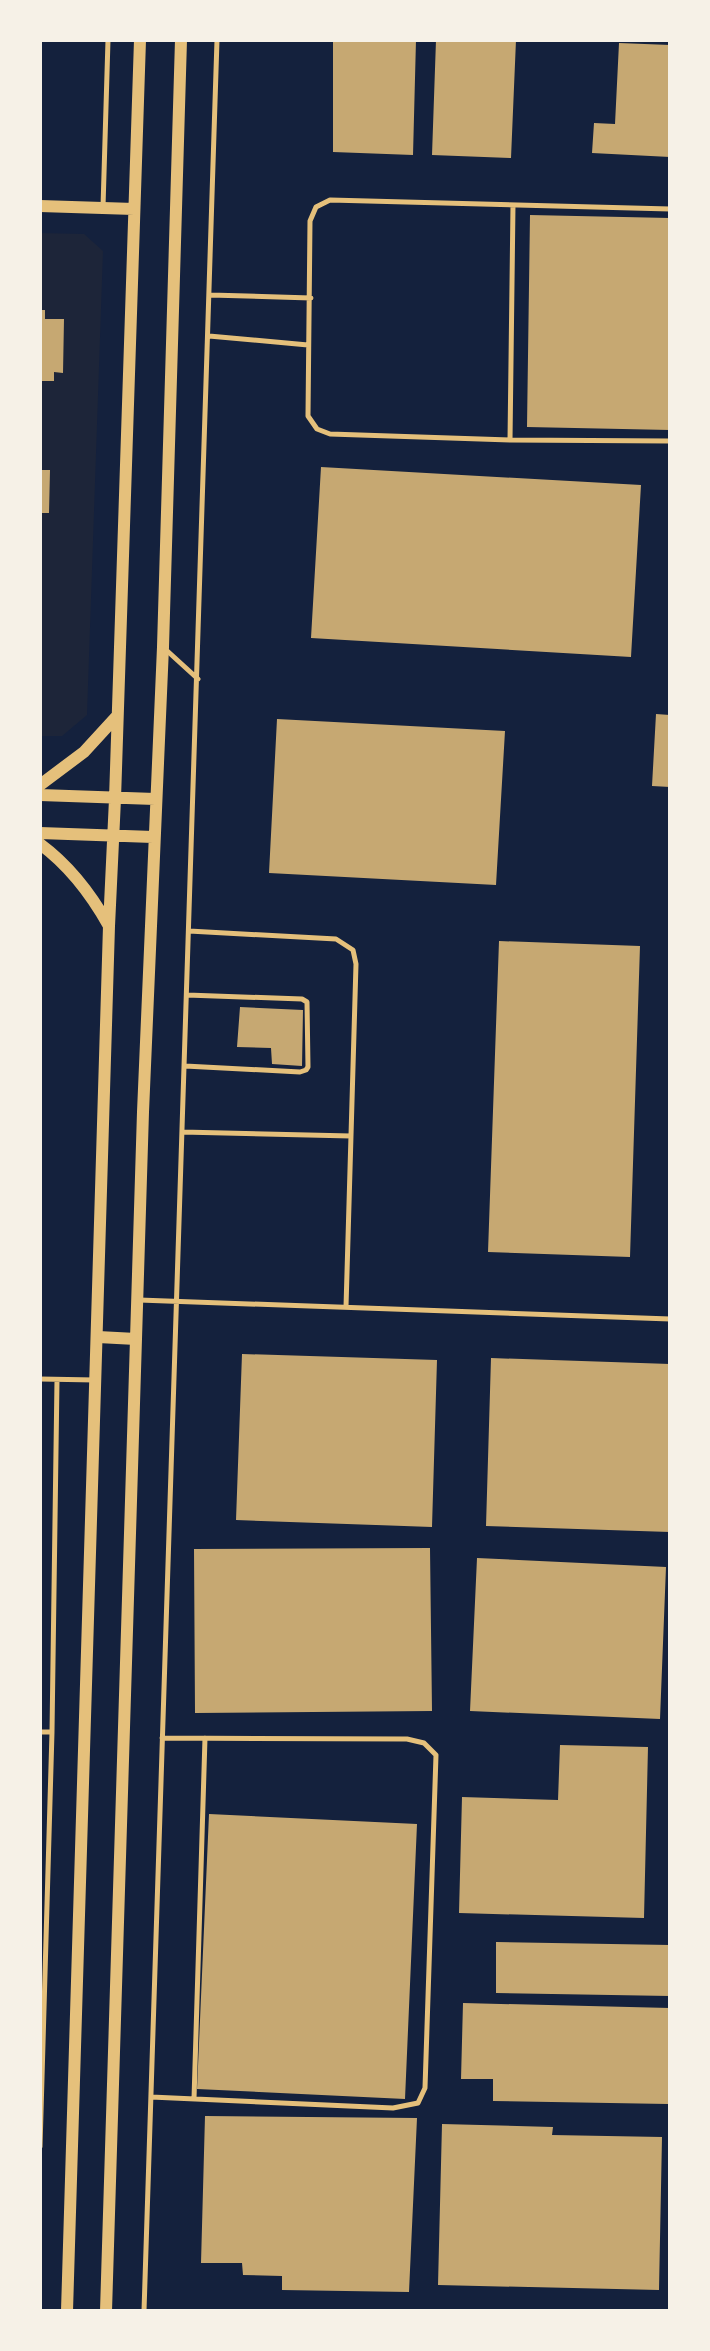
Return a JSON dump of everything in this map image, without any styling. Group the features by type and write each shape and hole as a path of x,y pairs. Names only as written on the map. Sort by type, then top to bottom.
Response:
{"street":[{"path":"67,2311 109,926 140,40"},
{"path":"106,2311 181,40"},
{"path":"40,206 134,209"},
{"path":"40,785 84,752 117,716"},
{"path":"40,795 155,799"},
{"path":"40,833 153,837"},
{"path":"40,844 86,889 109,926"},
{"path":"98,1337 136,1339"}],"lane":[{"path":"103,208 108,40"},
{"path":"144,2311 217,40"},
{"path":"670,209 330,200 316,207 310,221 308,345 308,416 317,429 330,434 670,441"},
{"path":"510,440 513,205"},
{"path":"210,295 311,298"},
{"path":"209,336 308,345"},
{"path":"163,647 198,679"},
{"path":"189,931 336,939 353,950 356,964 346,1307"},
{"path":"185,1066 300,1072 308,1067 307,1002 302,999 187,995"},
{"path":"182,1132 351,1136"},
{"path":"137,1300 670,1319"},
{"path":"40,1379 97,1380"},
{"path":"40,2147 52,1732 57,1380"},
{"path":"40,1732 52,1732"},
{"path":"151,2097 393,2108 418,2103 425,2088 436,1755 424,1743 407,1739 162,1738"},
{"path":"194,2099 205,1738"}],"shaded area":[{"path":"40,233 84,234 103,251 87,715 62,736 40,736"}],"building":[{"path":"333,40 416,40 413,155 333,152"},
{"path":"436,40 516,40 511,158 432,155"},
{"path":"619,43 670,45 670,157 592,153 594,123 615,124"},
{"path":"530,215 670,218 670,430 527,427"},
{"path":"40,310 45,310 45,319 64,319 63,373 54,372 54,381 40,381"},
{"path":"321,467 641,485 631,657 311,638"},
{"path":"40,470 50,470 49,513 40,513"},
{"path":"656,714 670,715 670,787 652,786"},
{"path":"277,719 505,731 496,885 269,873"},
{"path":"499,941 640,946 630,1257 488,1252"},
{"path":"240,1007 303,1010 302,1066 272,1064 271,1048 237,1047"},
{"path":"242,1354 437,1360 432,1527 236,1520"},
{"path":"491,1358 670,1364 670,1532 486,1526"},
{"path":"430,1548 432,1711 195,1713 194,1549"},
{"path":"477,1558 666,1567 660,1719 470,1711"},
{"path":"560,1745 648,1747 644,1918 459,1913 462,1797 558,1800"},
{"path":"209,1814 417,1824 405,2099 197,2089"},
{"path":"496,1942 670,1945 670,1996 496,1993"},
{"path":"463,2003 670,2008 668,2104 493,2101 493,2079 461,2079"},
{"path":"205,2116 417,2118 409,2292 282,2290 282,2276 243,2275 242,2263 201,2263"},
{"path":"442,2124 553,2127 552,2135 662,2137 659,2290 438,2285"}]}
